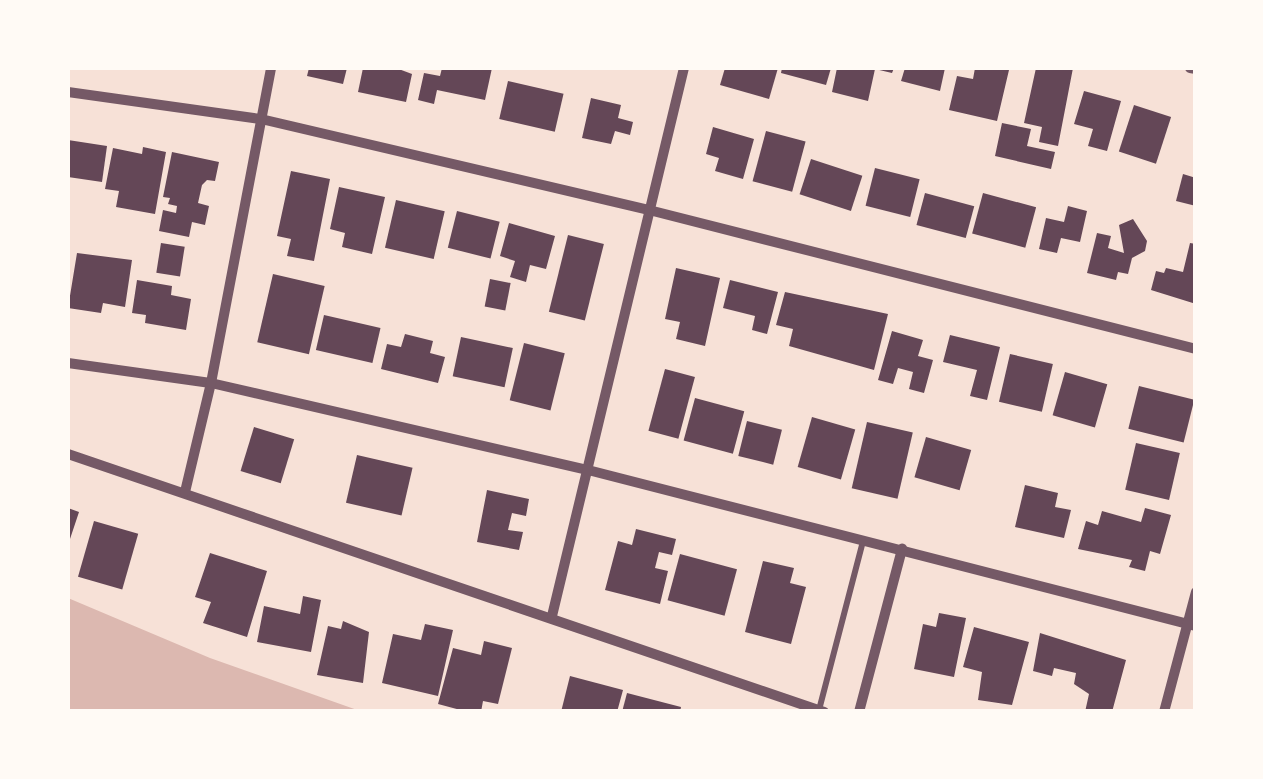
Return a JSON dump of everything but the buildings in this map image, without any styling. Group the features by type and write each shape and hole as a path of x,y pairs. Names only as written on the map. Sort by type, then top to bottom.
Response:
{"street":[{"path":"185,492 211,383 271,68"},
{"path":"552,616 684,68"},
{"path":"68,92 261,119 649,210 1196,349"},
{"path":"68,363 211,383 588,470 1191,625"},
{"path":"68,454 822,711"},
{"path":"859,712 902,550"},
{"path":"1164,712 1191,625 1196,592"}],"lane":[{"path":"822,711 863,541"}],"shaded area":[{"path":"68,598 210,658 360,711 68,711"}]}
